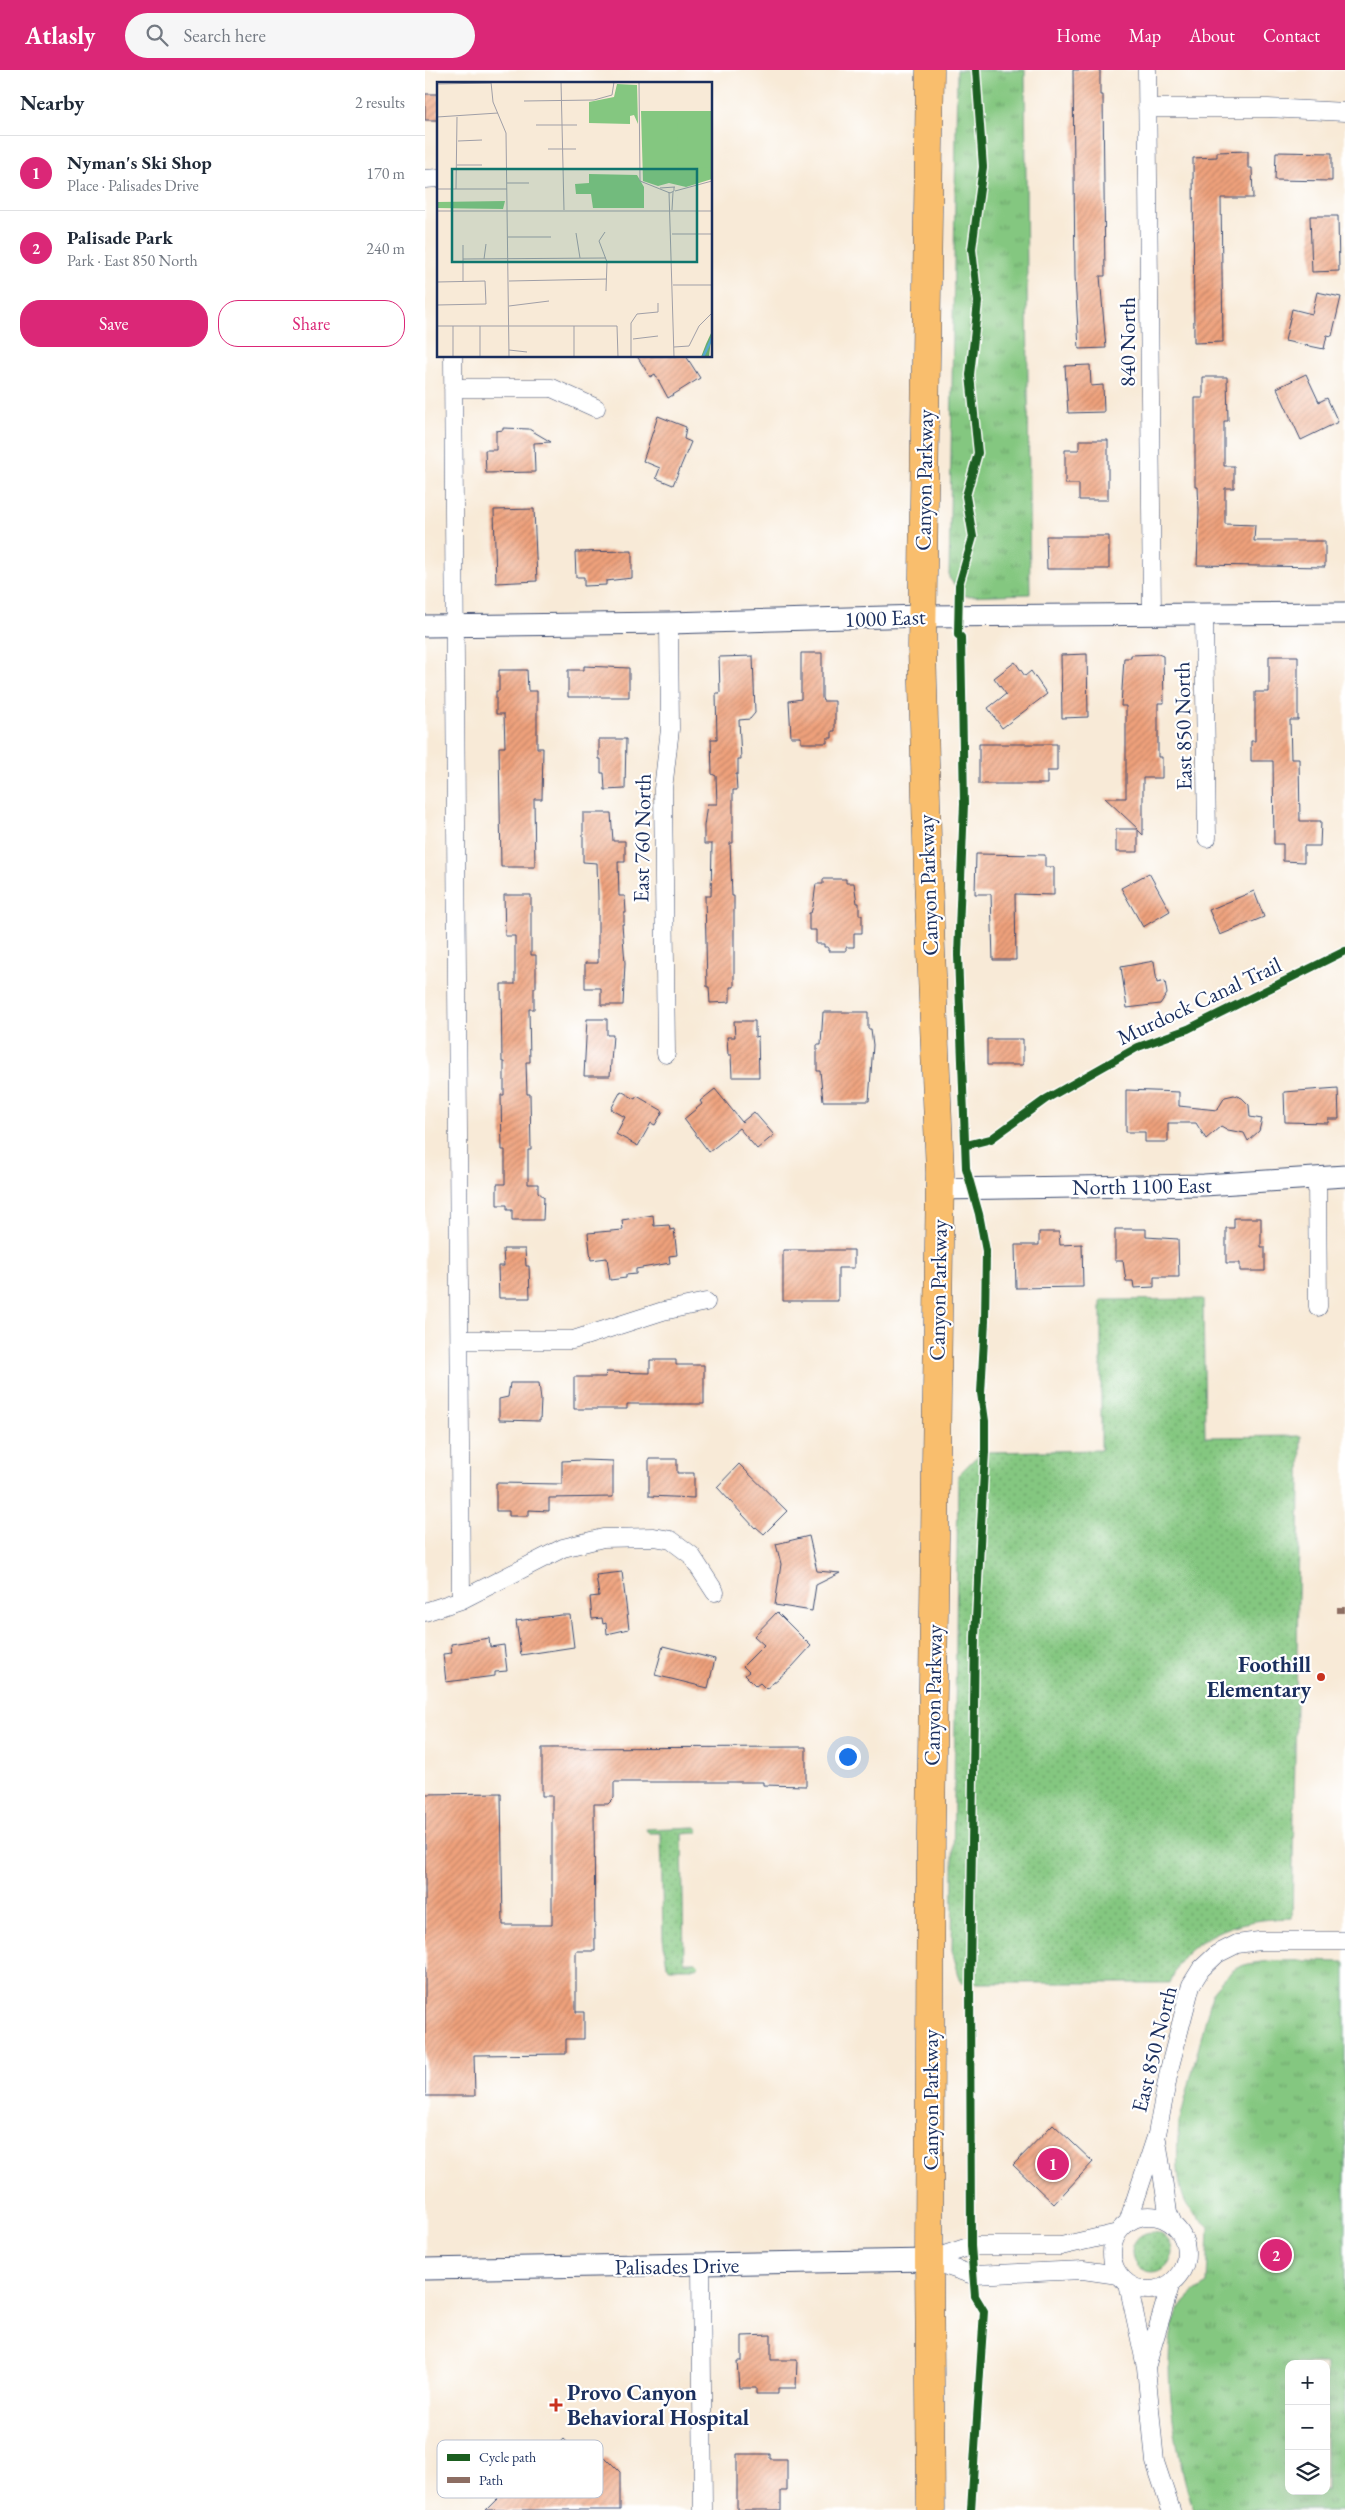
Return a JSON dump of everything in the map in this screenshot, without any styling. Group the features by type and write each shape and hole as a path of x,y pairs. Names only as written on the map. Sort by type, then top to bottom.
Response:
{"highway":[{"name":"Canyon Parkway","path":"930,70 923,616 928,876 939,1189 931,1828 929,2260 931,2510"}],"street":[{"name":"840 North","path":"1147,70 1152,614"},
{"path":"1147,108 1268,108 1345,112"},
{"path":"453,358 461,1600"},
{"path":"453,388 552,388 596,408"},
{"name":"1000 East","path":"425,626 669,623 923,616 1345,613"},
{"name":"East 850 North","path":"1204,614 1207,838"},
{"name":"East 760 North","path":"666,1054 663,788 671,729 669,623"},
{"name":"North 1100 East","path":"939,1189 1204,1185 1345,1176"},
{"path":"1317,1179 1318,1307"},
{"path":"460,1340 573,1340 663,1311 706,1302"},
{"path":"425,1612 461,1600 563,1548 593,1539 632,1536 671,1540 681,1546 691,1555 715,1592"},
{"name":"East 850 North","path":"1123,2227 1157,2134 1170,2066 1191,1985 1201,1969 1217,1954 1229,1947 1259,1941 1345,1941"},
{"name":"East 850 North","path":"1157,2134 1168,2212 1174,2226"},
{"path":"1147,2367 1171,2283 1183,2268 1185,2249 1182,2236 1174,2226 1152,2216 1140,2217 1123,2227 1112,2254 1123,2279 1147,2367 1155,2462 1171,2510"},
{"name":"Palisades Drive","path":"425,2269 701,2266 929,2260 971,2246 1061,2246 1123,2227"},
{"name":"Palisades Drive","path":"929,2260 973,2275 1083,2270 1123,2279"},
{"path":"701,2266 703,2510"},
{"path":"1123,2279 1139,2289 1150,2290 1161,2288 1171,2283"}],"green space":[{"path":"957,70 1025,70 1030,594 964,596 949,578"},
{"path":"1203,1299 1205,1437 1301,1436 1292,1918 1249,1922 1221,1930 1196,1945 1183,1958 1176,1968 1170,1983 961,1983 952,1950 958,1475 974,1459 985,1452 1101,1450 1101,1300"},
{"path":"696,1827 699,1831 696,1833 682,1834 684,1962 696,1962 699,1965 696,1968 670,1968 667,1966 663,1938 661,1833 648,1833 646,1829"},
{"path":"1261,1962 1345,1962 1345,2510 1194,2510 1176,2439 1169,2379 1169,2351 1172,2328 1179,2310 1191,2295 1207,2284 1209,2227 1189,2208 1180,2187 1178,2165 1179,2123 1213,1991 1225,1977 1239,1967"},
{"path":"1156,2232 1163,2235 1169,2241 1172,2252 1171,2260 1163,2269 1156,2272 1148,2272 1141,2269 1133,2260 1132,2248 1135,2241 1144,2233"}],"building":[{"path":"1073,70 1100,70 1100,95 1103,95 1105,276 1100,276 1106,348 1079,349 1075,276"},
{"path":"425,94 437,94 437,120 425,120"},
{"path":"1248,151 1248,168 1252,168 1253,198 1221,198 1223,342 1194,343 1193,158 1217,157 1217,152"},
{"path":"1276,152 1332,153 1332,181 1275,180"},
{"path":"1310,216 1338,216 1339,271 1312,272"},
{"path":"1317,292 1341,297 1332,336 1327,335 1324,349 1285,341 1292,309 1312,314"},
{"path":"638,358 687,358 700,378 668,398 655,374 650,377"},
{"path":"1090,365 1091,386 1103,385 1104,412 1068,413 1065,366"},
{"path":"1306,374 1319,402 1327,398 1338,422 1301,440 1277,388"},
{"path":"1203,377 1227,377 1228,421 1224,421 1224,466 1234,466 1234,488 1225,488 1225,524 1255,525 1254,541 1325,541 1325,567 1197,565 1199,511 1198,487 1195,487 1195,398 1203,398"},
{"path":"658,416 686,427 684,439 691,442 673,485 656,478 660,468 643,461"},
{"path":"503,428 529,429 551,442 534,443 535,472 486,473 485,450 496,450 496,431 503,430"},
{"path":"1079,440 1108,440 1108,500 1079,500 1079,484 1065,484 1065,450 1079,450"},
{"path":"534,509 537,581 496,583 494,510"},
{"path":"1046,536 1109,536 1109,569 1047,569"},
{"path":"632,551 632,578 606,581 606,585 584,586 584,577 576,577 575,552"},
{"path":"801,653 822,653 822,698 823,701 835,701 835,731 832,731 832,738 827,738 827,743 801,743 801,737 791,737 789,701 801,699"},
{"path":"1087,654 1088,717 1062,718 1061,655"},
{"path":"1158,654 1163,656 1164,703 1158,703 1158,757 1162,757 1162,778 1143,778 1143,835 1138,830 1138,852 1116,852 1116,829 1138,829 1105,798 1126,798 1126,706 1121,706 1124,658 1131,658 1131,655"},
{"path":"753,656 755,713 750,719 739,720 741,759 738,759 738,774 736,774 737,790 733,790 733,843 730,843 732,896 734,896 734,987 730,987 730,1002 710,1003 709,987 707,987 705,896 711,896 712,844 704,844 704,826 707,804 717,804 716,776 712,774 711,739 717,739 716,693 720,693 719,657"},
{"path":"1269,656 1298,656 1298,720 1290,720 1291,759 1299,759 1300,821 1321,821 1320,846 1304,846 1304,862 1283,861 1283,844 1274,844 1273,761 1251,761 1251,741 1255,741 1255,692 1269,692"},
{"path":"1015,662 1025,676 1031,671 1047,694 1002,728 988,708 1006,694 994,678"},
{"path":"584,666 629,668 629,697 568,697 568,670 584,670"},
{"path":"499,670 527,670 528,691 537,691 537,748 543,748 542,799 534,799 535,867 501,867 499,747 505,747 504,714 496,714 496,691 499,691"},
{"path":"599,739 626,739 625,789 605,790 604,773 601,773 601,759 599,759"},
{"path":"979,744 1057,744 1057,771 1047,771 1047,784 979,784"},
{"path":"583,813 611,813 613,841 625,841 625,862 618,862 619,896 625,896 626,913 624,913 624,924 622,924 625,963 623,1005 601,1005 601,988 585,988 585,963 598,963 598,897 597,863 583,862"},
{"path":"976,854 1045,855 1045,867 1054,867 1054,895 1015,894 1016,960 993,960 991,894 975,894"},
{"path":"1149,873 1170,911 1143,927 1121,888"},
{"path":"823,879 846,879 846,883 854,883 857,903 859,903 859,915 862,915 862,933 854,933 854,947 846,947 846,951 828,951 828,947 824,947 824,944 816,944 816,930 809,930 809,913 811,913 813,906 816,884 823,884"},
{"path":"1254,891 1264,917 1220,935 1209,910"},
{"path":"504,895 531,895 531,955 536,955 536,988 534,988 534,1009 529,1009 530,1062 526,1062 527,1094 530,1094 531,1150 528,1150 528,1184 538,1184 538,1192 544,1197 543,1220 512,1220 512,1210 507,1210 507,1205 497,1205 497,1184 505,1184 505,1150 502,1150 501,1095 504,1095 504,1062 502,1062 501,984 515,984 515,936 505,936"},
{"path":"1154,961 1157,983 1165,981 1167,994 1160,1004 1127,1008 1121,967"},
{"path":"823,1012 868,1012 868,1029 871,1029 873,1045 869,1101 823,1101 820,1071 817,1071 817,1045 821,1045"},
{"path":"587,1019 607,1019 607,1035 613,1035 610,1076 584,1076"},
{"path":"734,1021 755,1021 755,1037 758,1036 759,1077 732,1077 731,1055 728,1055 727,1037 735,1037"},
{"path":"987,1039 1023,1039 1023,1065 987,1065"},
{"path":"1338,1088 1339,1119 1328,1119 1328,1123 1285,1122 1284,1092"},
{"path":"715,1089 742,1122 754,1112 774,1135 757,1149 739,1128 709,1152 684,1119 702,1104 700,1101"},
{"path":"1126,1090 1179,1092 1179,1106 1217,1110 1225,1097 1234,1095 1242,1098 1249,1105 1250,1117 1262,1119 1259,1131 1248,1141 1244,1133 1228,1130 1221,1126 1206,1139 1196,1123 1168,1123 1168,1142 1145,1142 1145,1132 1126,1132"},
{"path":"621,1091 635,1099 637,1096 663,1111 655,1125 651,1123 638,1146 616,1134 625,1117 611,1109"},
{"path":"653,1215 654,1226 669,1225 670,1230 674,1229 677,1255 669,1256 670,1263 636,1269 636,1274 626,1275 626,1278 610,1280 607,1258 591,1260 588,1233 623,1230 622,1220"},
{"path":"1234,1218 1261,1218 1261,1247 1265,1247 1265,1271 1240,1271 1240,1263 1226,1263 1226,1228 1234,1228"},
{"path":"1115,1229 1146,1229 1146,1237 1178,1239 1179,1277 1154,1277 1154,1287 1134,1288 1133,1281 1126,1281 1123,1261 1115,1261"},
{"path":"1039,1232 1059,1232 1060,1245 1082,1244 1083,1287 1016,1288 1015,1245 1039,1245"},
{"path":"503,1249 525,1249 526,1266 529,1266 530,1298 499,1298 498,1266 504,1266"},
{"path":"783,1250 854,1250 854,1268 838,1268 838,1301 783,1301"},
{"path":"650,1360 676,1360 676,1365 704,1365 704,1404 627,1404 627,1409 574,1409 574,1377 605,1377 606,1372 650,1373"},
{"path":"510,1383 539,1383 541,1400 540,1421 499,1420 499,1399 508,1397"},
{"path":"649,1459 677,1459 677,1473 694,1473 694,1498 649,1496"},
{"path":"562,1461 613,1461 613,1497 549,1498 549,1511 529,1510 529,1516 509,1516 509,1511 496,1511 496,1483 562,1484"},
{"path":"739,1464 787,1511 764,1534 755,1528 717,1487"},
{"path":"809,1536 817,1571 840,1573 816,1585 812,1611 775,1605 781,1564 776,1544"},
{"path":"622,1572 629,1629 607,1634 606,1623 603,1624 602,1618 592,1619 590,1597 599,1596 596,1575"},
{"path":"777,1612 811,1646 792,1667 766,1689 760,1683 756,1686 745,1675 749,1672 743,1666 764,1645 754,1636"},
{"path":"570,1615 574,1647 521,1655 516,1621"},
{"path":"489,1638 490,1647 504,1645 507,1671 495,1672 495,1676 446,1682 443,1654 452,1653 451,1644"},
{"path":"663,1646 715,1659 708,1688 655,1675"},
{"path":"806,1747 806,1786 763,1785 763,1782 614,1782 614,1798 608,1804 594,1804 595,1951 576,1951 576,2012 584,2012 584,2039 566,2039 566,2054 474,2055 475,2096 425,2096 425,1794 501,1793 503,1925 552,1925 552,1796 542,1796 542,1748"},
{"path":"1053,2124 1093,2162 1054,2204 1013,2165"},
{"path":"771,2335 771,2360 797,2360 796,2388 778,2388 778,2394 756,2394 756,2388 739,2388 737,2361 742,2361 742,2336"},
{"path":"737,2454 770,2454 770,2459 787,2459 787,2491 781,2491 781,2510 737,2510"},
{"path":"605,2457 620,2472 620,2510 486,2510 498,2498 603,2498 603,2459"}],"marked path":[{"path":"1337,1610 1345,1610"}],"cycle path":[{"path":"971,2510 984,2311 975,2296 971,2246 970,1982 975,1637 985,1452 985,1421 981,1393 986,1251 979,1214 966,1168 958,955 964,804 961,637 958,635 959,585 973,537 966,496 978,453 970,375 978,302 972,249 983,167 976,70"},
{"name":"Murdock Canal Trail","path":"967,1145 991,1139 1046,1099 1138,1047 1188,1029 1345,951"}],"place":[{"name":"Foothill Elementary","path":"1321,1677"},
{"name":"Nyman's Ski Shop","path":"1053,2164"},
{"name":"Palisade Park","path":"1276,2255"},
{"name":"Provo Canyon Behavioral Hospital","path":"556,2405"}]}
